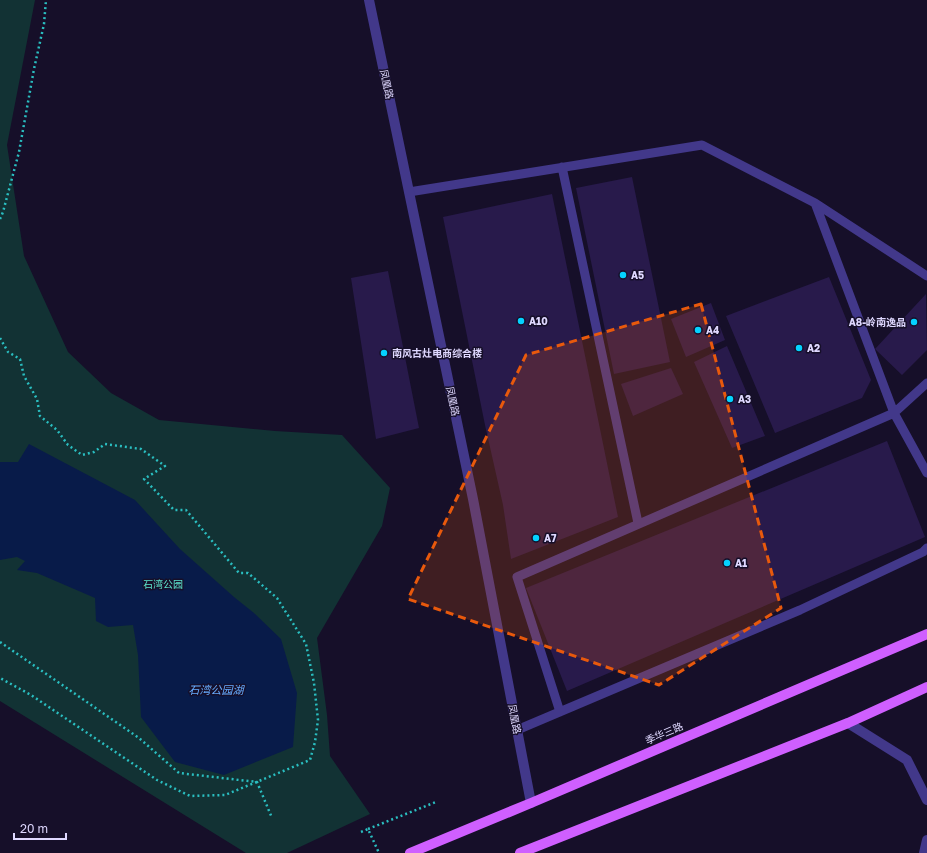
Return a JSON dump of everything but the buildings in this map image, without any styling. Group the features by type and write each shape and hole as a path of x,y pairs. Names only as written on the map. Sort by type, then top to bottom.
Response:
{"main road":[{"name":"季华三路","path":"410,853 927,634"},
{"path":"520,853 848,723 927,687"}],"street":[{"name":"凤凰路","path":"369,0 474,499 530,803"},
{"path":"848,723 907,760 927,800"},
{"path":"924,853 927,840"}],"lane":[{"path":"409,192 702,144 815,203 927,276"},
{"path":"562,167 638,523"},
{"path":"815,203 894,413 927,473"},
{"path":"560,712 517,577 638,523 894,413 927,383"},
{"path":"517,730 800,610 923,552 927,548"}],"path":[{"path":"0,219 19,152 44,24 46,0"},
{"path":"0,338 8,352 20,359 24,376 36,399 40,416 57,430 68,445 82,455 94,452 105,444 141,449 165,466 144,479 174,510 186,510 239,573 248,573 277,598 306,644 314,683 318,720 315,742 310,760 225,795 190,796 157,780 31,695 0,678"},
{"path":"0,642 139,738 179,773 257,782"},
{"path":"257,782 272,818"},
{"path":"361,832 436,802"},
{"path":"368,829 379,853"}],"highlighted area":[{"path":"701,304 781,608 659,685 408,599 526,355"}],"green space":[{"name":"石湾公园","path":"0,0 35,0 7,145 24,256 68,352 111,393 159,420 275,431 342,435 390,488 382,526 317,638 327,715 330,756 370,814 287,853 246,853 0,701"}],"water":[{"name":"石湾公园湖","path":"29,444 135,500 180,549 254,613 281,639 297,693 293,747 224,775 175,762 141,717 138,655 133,625 108,627 96,621 95,598 37,573 17,570 25,561 17,557 0,560 0,462 18,462"}],"place":[{"name":"A5","path":"623,275"},
{"name":"A10","path":"521,321"},
{"name":"A8-岭南逸品","path":"914,322"},
{"name":"A4","path":"698,330"},
{"name":"A2","path":"799,348"},
{"name":"南风古灶电商综合楼","path":"384,353"},
{"name":"A3","path":"730,399"},
{"name":"A7","path":"536,538"},
{"name":"A1","path":"727,563"}]}
